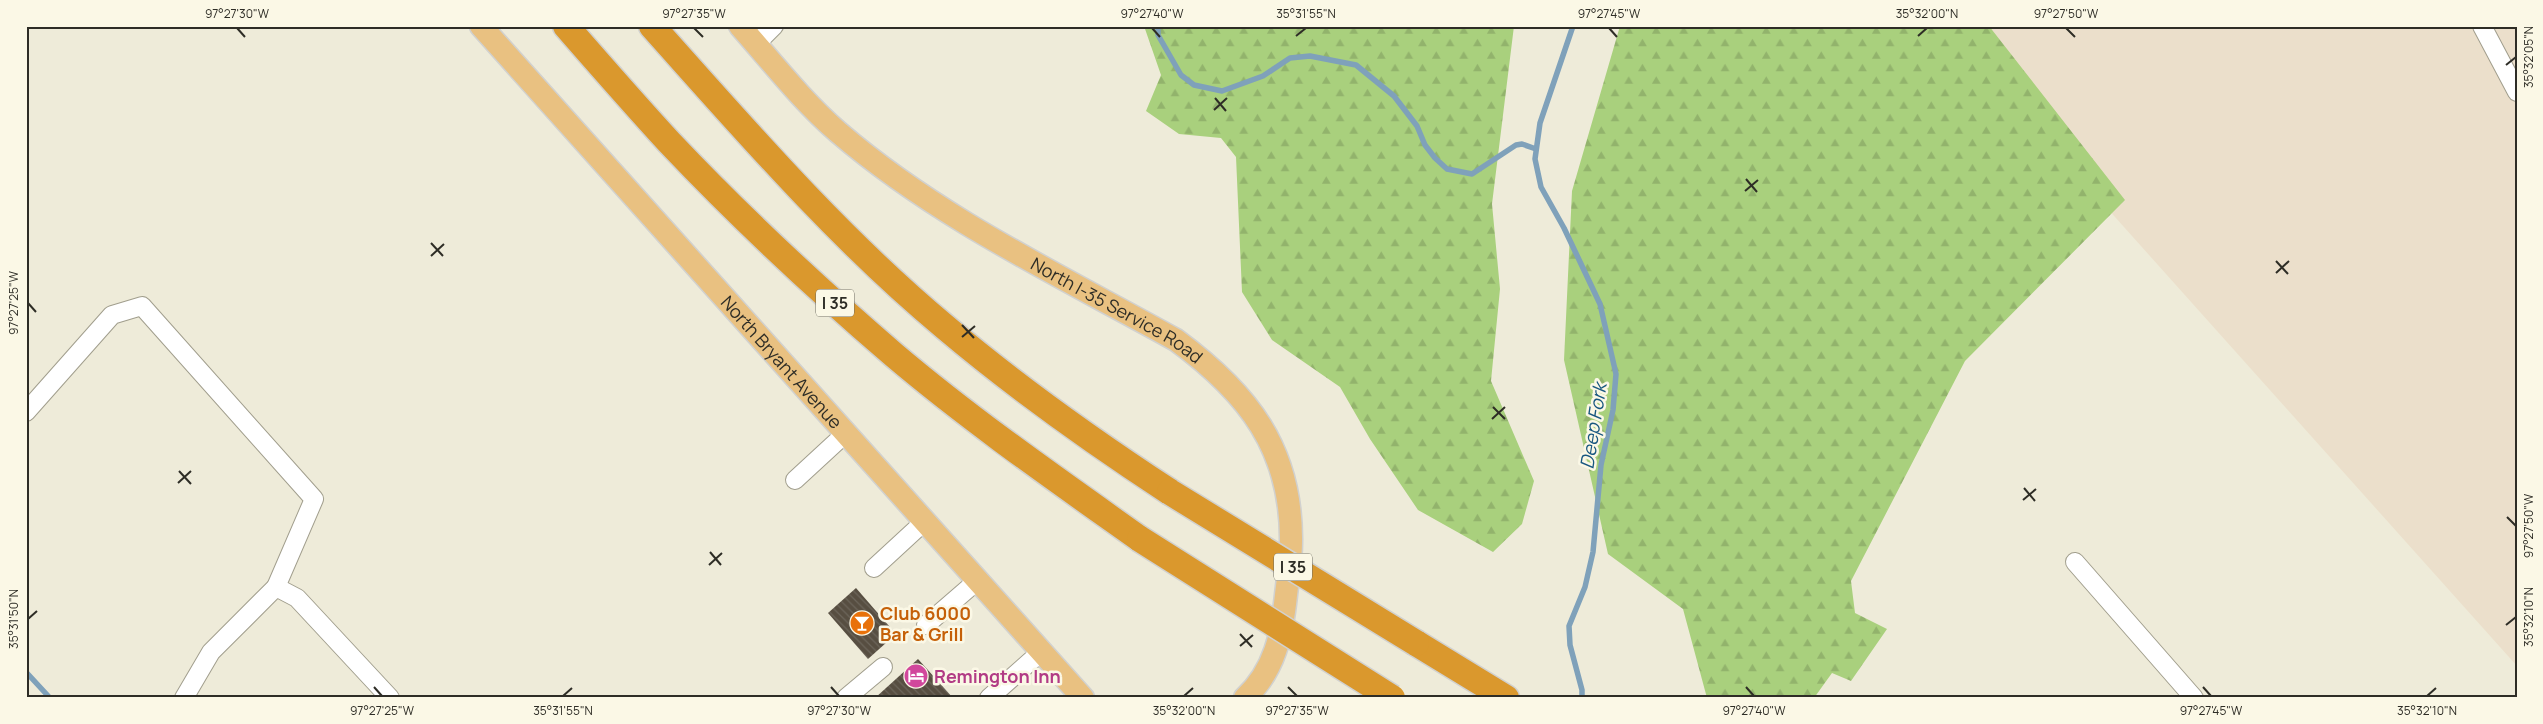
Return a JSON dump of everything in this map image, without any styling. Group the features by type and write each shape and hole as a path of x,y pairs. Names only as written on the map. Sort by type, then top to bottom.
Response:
{"highway":[{"name":"I 35","path":"566,26 669,142 744,218 817,288 895,356 979,423 1140,539 1392,698"},
{"name":"I 35","path":"652,26 811,201 943,326 1053,412 1170,492 1506,698"}],"main road":[{"name":"North Bryant Avenue","path":"482,26 1083,698"},
{"name":"North I-35 Service Road","path":"740,26 794,88 837,131 891,174 947,211 1176,340 1209,364 1255,413 1265,430 1282,474 1290,507 1291,543 1278,646 1268,670 1245,698"},
{"path":"1065,677 1092,698"}],"street":[{"path":"756,44 774,26"},
{"path":"2482,26 2517,92"},
{"path":"26,412 112,315 142,306 314,499 276,587 211,652 184,698"},
{"path":"795,480 846,433"},
{"path":"874,568 925,521"},
{"path":"2075,562 2194,698"},
{"path":"926,625 978,580"},
{"path":"276,587 297,598 390,698"},
{"path":"988,698 1042,651"},
{"path":"846,698 882,666"}],"shaded area":[{"path":"1944,26 2517,26 2517,666"}],"green space":[{"path":"1144,26 1514,26 1492,204 1500,289 1491,381 1534,481 1522,524 1493,552 1418,510 1370,439 1340,387 1272,340 1242,292 1236,157 1221,138 1179,134 1146,111 1161,75"},
{"path":"1620,26 1989,26 2125,200 1965,361 1851,581 1855,613 1887,629 1851,681 1832,673 1814,698 1707,698 1683,609 1608,554 1564,360 1572,191"}],"building":[{"name":"Club 6000 Bar & Grill","path":"856,588 896,634 868,659 828,613"},
{"name":"Remington Inn","path":"918,659 953,698 875,698"}],"waterway":[{"path":"1158,26 1158,35 1181,75 1194,85 1222,91 1263,76 1290,58 1310,56 1356,65 1394,96 1417,126 1425,145 1447,169 1472,174 1516,145 1522,144 1536,149"},
{"name":"Deep Fork","path":"1573,26 1540,123 1535,159 1541,187 1564,228 1600,304 1616,374 1613,410 1601,465 1593,552 1585,587 1569,626 1570,645 1582,690 1582,698"},
{"path":"26,672 50,698"}],"place":[{"name":"Club 6000 Bar & Grill","path":"862,623"},
{"name":"Remington Inn","path":"916,676"}]}
